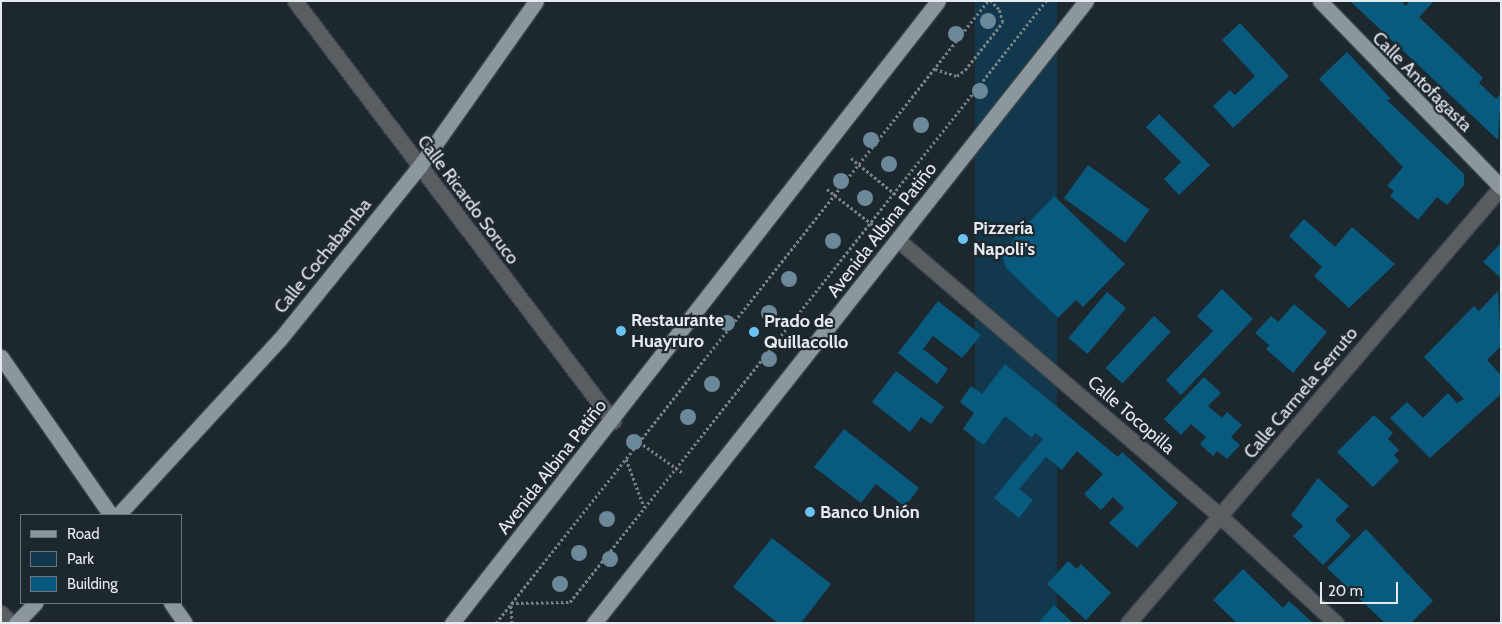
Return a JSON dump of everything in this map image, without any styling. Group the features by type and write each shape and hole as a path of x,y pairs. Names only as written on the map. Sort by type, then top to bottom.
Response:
{"main road":[{"name":"Calle Cochabamba","path":"119,514 280,339 419,167 536,1"},
{"name":"Avenida Albina Patiño","path":"594,623 1086,1"},
{"name":"Calle Antofagasta","path":"1320,1 1501,187"},
{"name":"Avenida Albina Patiño","path":"452,623 613,420 931,4"},
{"path":"1,357 110,514"},
{"path":"16,623 34,604"},
{"path":"172,604 185,623"}],"street":[{"name":"Calle Ricardo Soruco","path":"295,1 419,167 613,420"},
{"name":"Calle Carmela Serruto","path":"1128,623 1501,187"},
{"name":"Calle Tocopilla","path":"898,240 1220,516 1336,623"},
{"path":"1,613 11,623"}],"path":[{"path":"496,623 626,458 989,1 999,9 1003,22 965,70 957,76 935,69"},
{"path":"511,604 570,602 1046,1"},
{"path":"851,158 901,199"},
{"path":"827,189 877,228"},
{"path":"631,436 684,474"},
{"path":"626,458 644,507"},
{"path":"511,604 512,623"}],"green space":[{"path":"975,1 1057,1 1057,623 975,623"}],"building":[{"path":"1350,1 1401,1 1406,6 1410,1 1434,1 1419,17 1483,78 1479,83 1496,99 1501,93 1498,140"},
{"path":"1240,23 1289,76 1233,128 1213,106 1230,90 1235,95 1255,76 1222,40"},
{"path":"1347,52 1391,99 1387,100 1464,174 1464,185 1447,205 1437,197 1418,220 1390,196 1394,191 1387,186 1403,167 1319,79"},
{"path":"1159,114 1210,165 1179,195 1164,179 1181,162 1146,127"},
{"path":"1088,165 1149,210 1125,243 1064,198"},
{"path":"1054,196 1125,264 1083,307 1076,300 1058,318 1006,268 1003,258 1014,238"},
{"path":"1304,219 1335,247 1352,227 1395,264 1349,308 1314,276 1322,267 1289,236"},
{"path":"1501,243 1501,278 1483,262"},
{"path":"1222,289 1253,319 1181,395 1166,380 1213,331 1197,316"},
{"path":"1498,291 1501,346 1487,360 1501,375 1501,394 1430,458 1390,418 1407,402 1423,418 1448,393 1457,403 1464,399 1424,357 1474,306 1479,311"},
{"path":"1107,292 1126,308 1088,354 1068,338"},
{"path":"938,301 981,335 962,358 933,336 923,349 948,369 937,384 898,353"},
{"path":"1294,304 1327,332 1293,373 1266,349 1269,345 1255,333 1271,316 1278,322"},
{"path":"1154,316 1171,332 1122,384 1106,368"},
{"path":"1005,364 1118,457 1122,452 1178,503 1137,548 1109,523 1124,508 1113,497 1101,510 1084,494 1103,474 1077,451 1062,470 1046,457 1019,489 1033,500 1019,518 994,498 1043,439 1035,433 1032,438 1005,416 984,445 963,429 974,413 960,402 971,386 982,394"},
{"path":"896,371 944,407 931,424 921,417 910,432 872,402"},
{"path":"1204,377 1221,393 1208,406 1222,418 1227,412 1242,425 1231,437 1240,445 1227,459 1217,451 1213,456 1200,444 1206,437 1191,424 1181,435 1164,419"},
{"path":"1374,415 1393,433 1388,439 1399,450 1394,455 1399,461 1373,487 1337,452"},
{"path":"844,429 919,488 905,507 876,484 861,503 814,467"},
{"path":"1318,478 1349,506 1335,520 1351,536 1323,565 1293,536 1303,526 1291,515"},
{"path":"1366,529 1433,601 1411,623 1385,623 1327,568"},
{"path":"772,538 831,584 801,623 778,623 733,587"},
{"path":"1068,561 1077,569 1081,564 1111,593 1086,620 1047,584"},
{"path":"1243,569 1283,608 1289,601 1313,623 1237,623 1213,600"},
{"path":"1054,605 1073,623 1038,623"}],"place":[{"name":"Pizzería Napoli's","path":"963,239"},
{"name":"Restaurante Huayruro","path":"621,331"},
{"name":"Prado de Quillacollo","path":"754,332"},
{"name":"Banco Unión","path":"810,512"}]}
